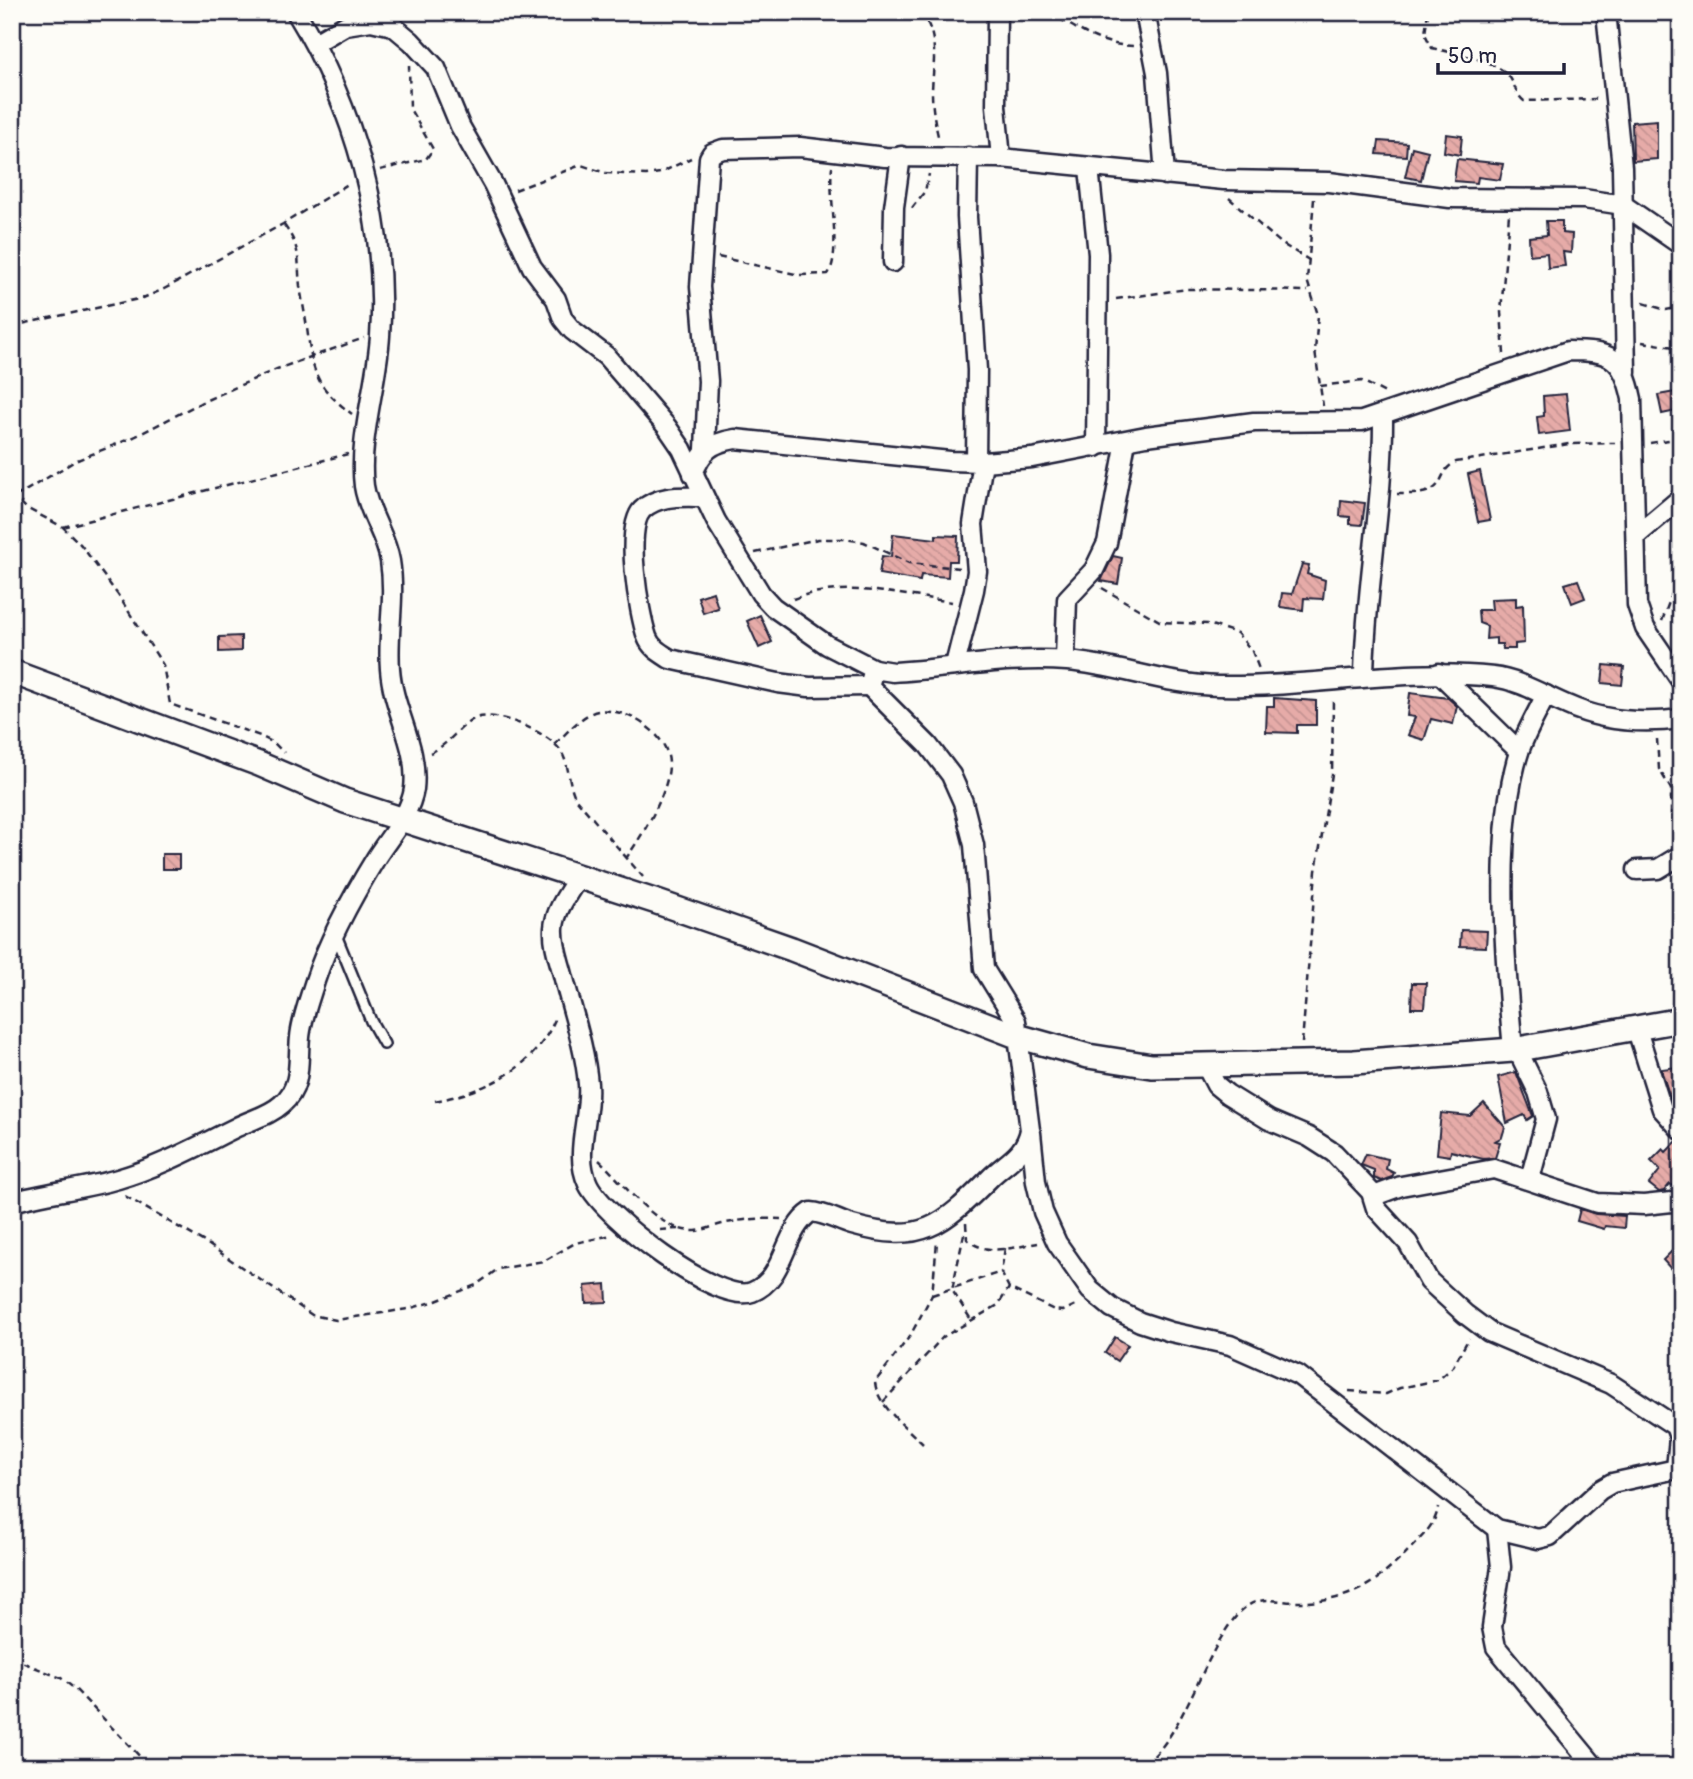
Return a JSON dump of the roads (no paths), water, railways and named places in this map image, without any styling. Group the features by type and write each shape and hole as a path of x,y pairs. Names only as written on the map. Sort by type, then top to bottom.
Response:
{"street":[{"path":"12,1202 99,1184 160,1164 267,1115 283,1104 295,1088 300,1060 300,1034 318,972 335,933 377,857 404,818 414,791 414,760 390,669 393,589 389,556 368,505 364,484 365,450 381,333 380,253 366,176 315,43 296,12"},
{"path":"997,12 996,107 1001,158"},
{"path":"1145,12 1162,120 1165,175"},
{"path":"1606,12 1617,104 1623,205 1622,290 1626,372 1632,399 1637,605 1653,640 1681,681"},
{"path":"315,43 346,25 371,21 393,26 436,68 460,126 501,201 532,267 555,299 563,319 572,330 606,356 640,394 682,449 704,497 761,594 773,607 871,678 951,775 963,802 974,845 984,969 1012,1010 1036,1182 1043,1212 1057,1244 1090,1290 1112,1308 1140,1322 1230,1345 1298,1374 1497,1529 1538,1539 1550,1536 1600,1490 1612,1483 1678,1469 1679,1437 1675,1426 1611,1384 1489,1332 1478,1324 1429,1282 1408,1243 1376,1208 1374,1196 1334,1153 1309,1137 1269,1120 1227,1094 1216,1085 1206,1066"},
{"path":"693,474 705,449 708,382 701,314 701,253 709,158 712,153 723,149 788,147 901,156 1001,158 1165,175 1329,182 1450,198 1584,199 1623,205 1681,245"},
{"path":"893,262 901,156"},
{"path":"955,665 971,604 976,571 973,524 980,462 967,217 968,157"},
{"path":"1089,168 1099,303 1096,447"},
{"path":"705,449 718,442 761,439 980,462 1254,422 1362,421 1568,351 1594,351 1614,358 1626,372"},
{"path":"1364,677 1369,588 1382,494 1382,415"},
{"path":"1065,660 1067,598 1094,570 1107,543 1126,441"},
{"path":"704,497 674,497 655,502 643,510 634,522 639,591 648,638 655,649 670,659 778,683 809,687 955,665 1065,660 1134,671 1169,681 1216,686 1440,673 1496,677 1546,695 1569,707 1619,720 1655,722 1681,719"},
{"path":"1637,535 1681,498"},
{"path":"12,672 345,801 657,902 792,949 1017,1036 1088,1056 1152,1066 1299,1064 1515,1049 1637,1030 1681,1020"},
{"path":"1440,673 1520,751"},
{"path":"1530,1179 1546,1119 1538,1091 1515,1049 1508,990 1505,862 1520,751 1546,695"},
{"path":"1637,870 1658,869 1681,855"},
{"path":"579,876 561,907 554,926 555,950 583,1055 588,1086 583,1167 589,1185 633,1234 689,1271 739,1294 753,1292 768,1280 781,1261 800,1220 811,1212 823,1213 879,1232 905,1233 937,1225 998,1170 1017,1157 1028,1143 1030,1130"},
{"path":"1637,1030 1662,1109 1681,1130"},
{"path":"1374,1196 1401,1186 1494,1169 1597,1203 1644,1205 1681,1201"},
{"path":"1497,1529 1501,1567 1492,1627 1496,1647 1595,1767"}],"lane":[{"path":"335,933 371,1021 384,1044"}]}
